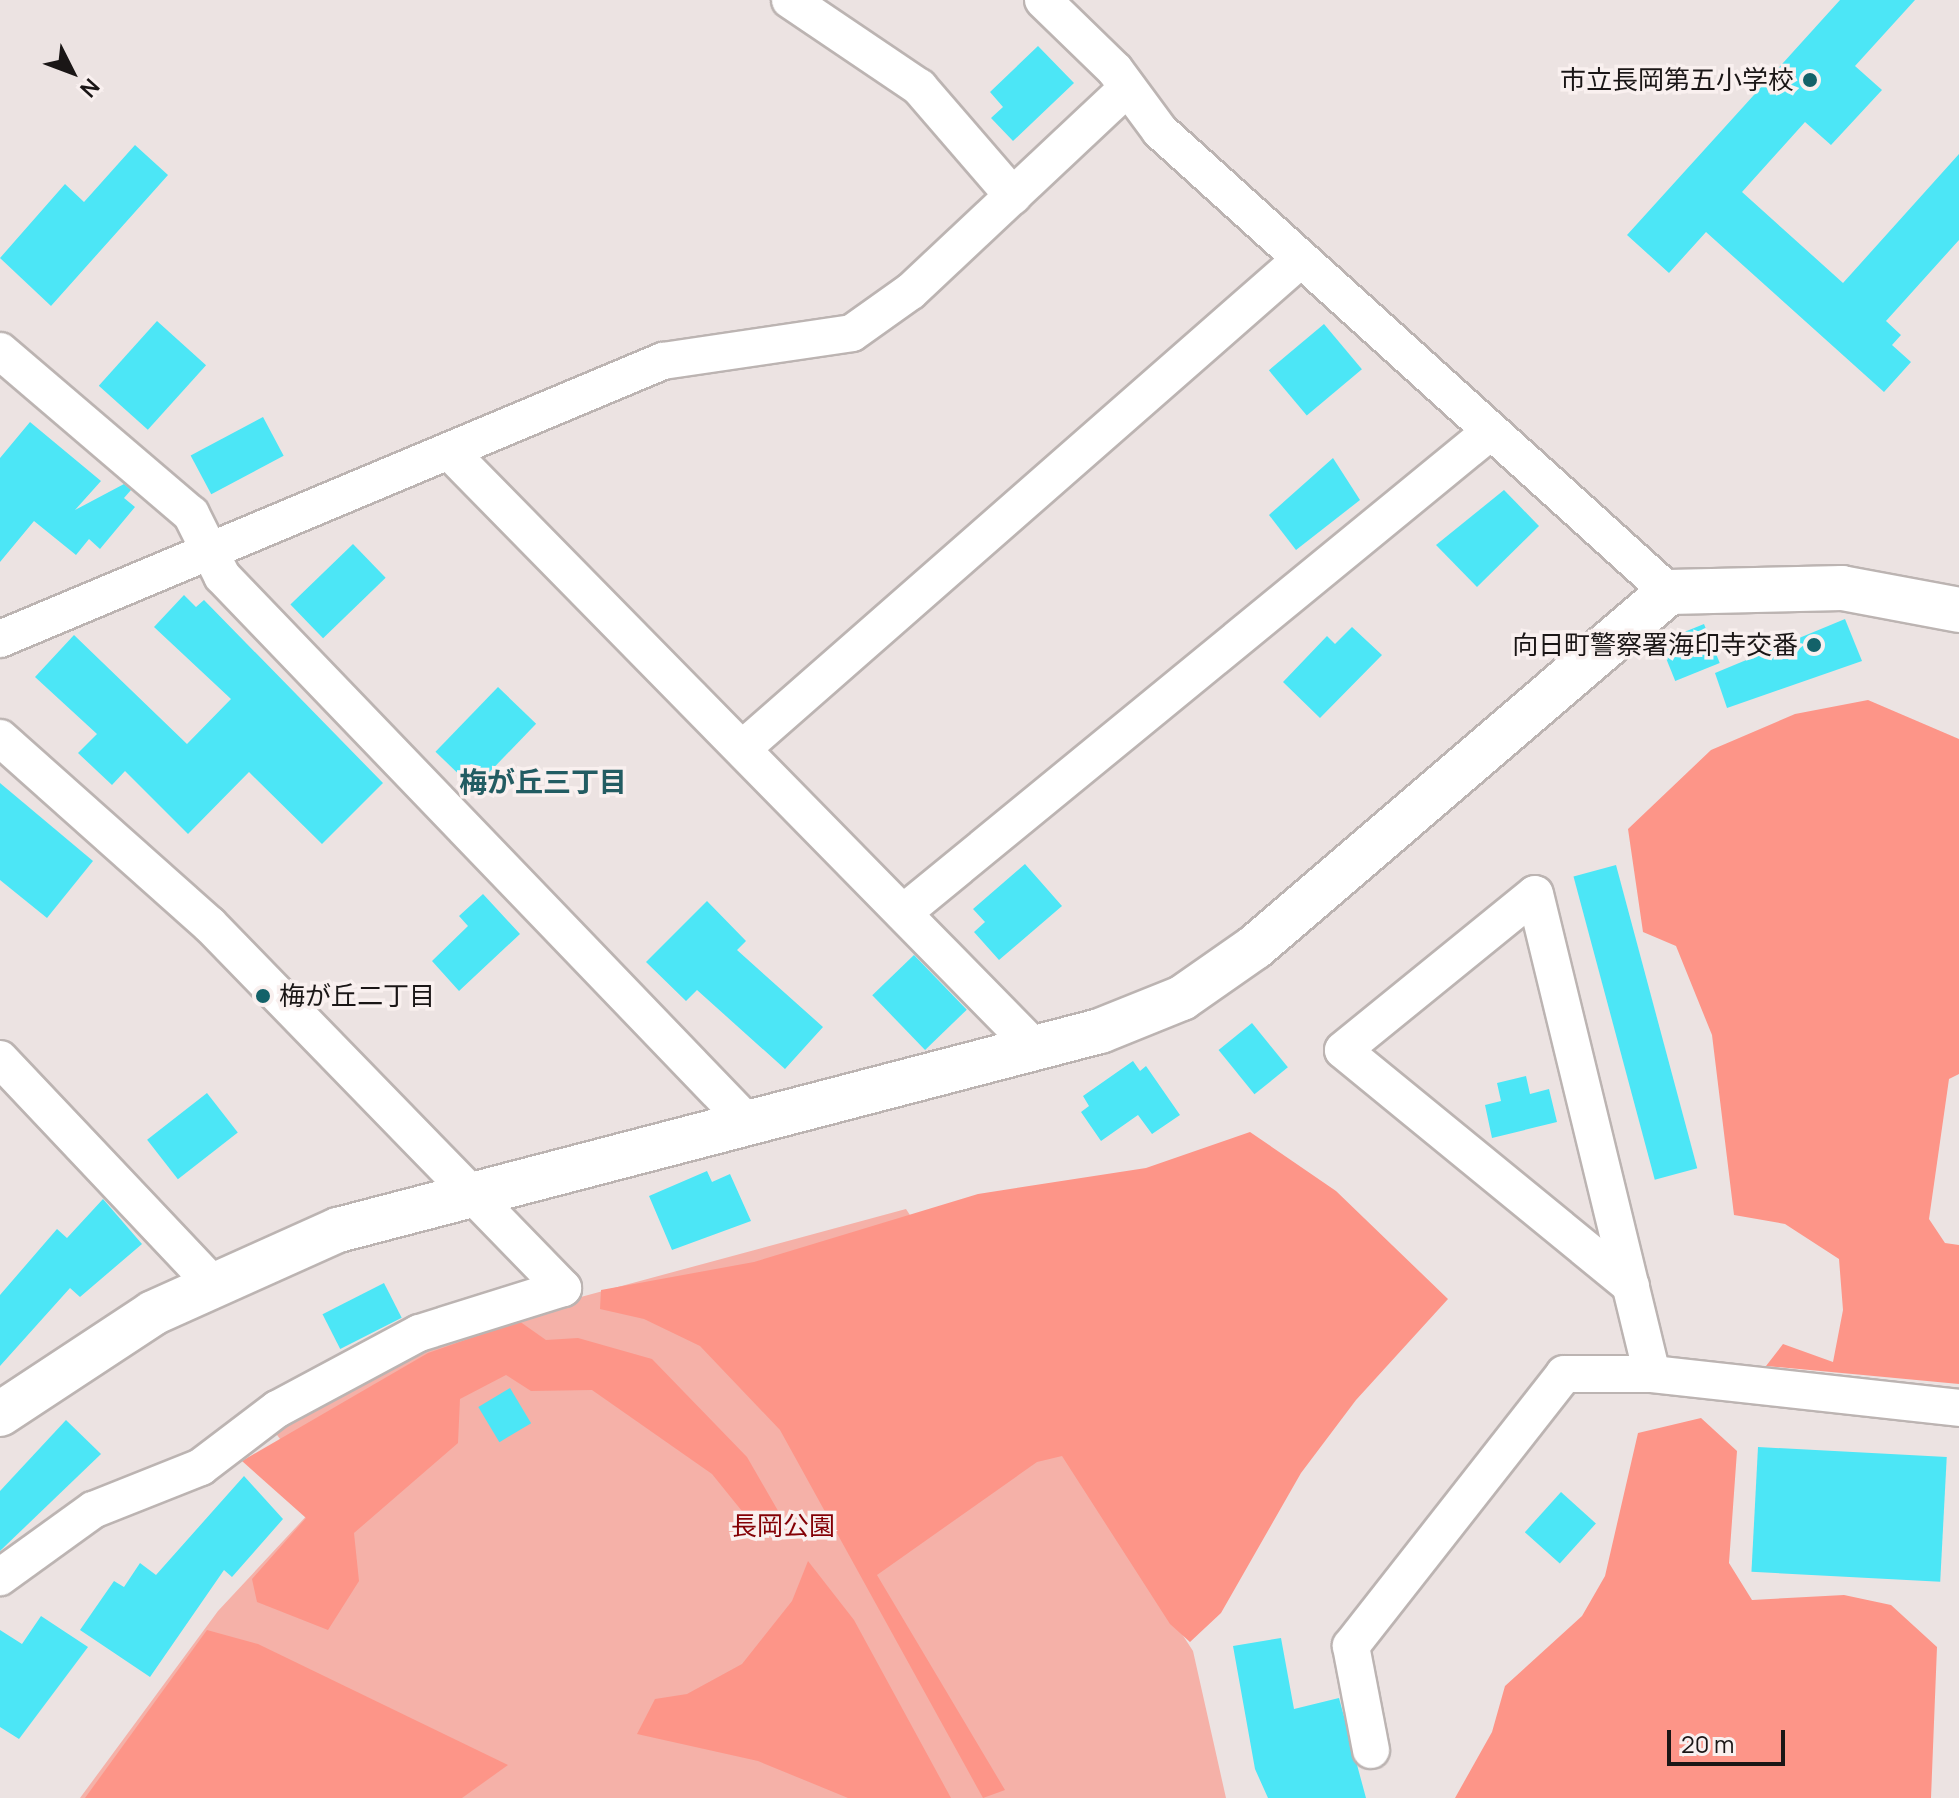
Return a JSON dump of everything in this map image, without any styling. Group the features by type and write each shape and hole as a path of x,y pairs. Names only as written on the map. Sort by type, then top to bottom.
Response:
{"street":[{"path":"790,0 919,87 1013,196"},
{"path":"1043,0 1127,88 1160,131 1669,592"},
{"path":"0,639 663,361 852,333 911,291 1127,88"},
{"path":"742,749 1301,259"},
{"path":"0,351 191,514 222,576 746,1121"},
{"path":"903,913 1491,431"},
{"path":"449,451 1035,1048"},
{"path":"5,1402 212,1283 338,1230 470,1192 1129,1022 1232,966 1669,592 1842,588 1959,610"},
{"path":"0,738 209,924 563,1288 419,1333 277,1409 201,1467 93,1510 0,1577"},
{"path":"1631,1286 1343,1050 1535,894 1631,1286 1652,1374"},
{"path":"0,1059 212,1283"},
{"path":"1371,1750 1351,1646 1564,1374 1652,1374 1959,1408"}],"green space":[{"path":"1868,700 1959,739 1959,1074 1949,1079 1929,1219 1945,1243 1959,1245 1959,1384 1766,1366 1783,1344 1833,1362 1843,1310 1839,1259 1785,1224 1734,1215 1712,1035 1676,946 1643,932 1628,829 1711,750 1795,714"},
{"path":"1250,1132 1336,1191 1448,1299 1356,1400 1301,1473 1221,1613 1190,1642 1170,1624 1062,1456 1037,1462 877,1575 1005,1790 983,1798 780,1430 700,1346 644,1319 600,1309 601,1290 754,1262 978,1194 1146,1168"},
{"name":"長岡公園","path":"906,1209 1193,1651 1226,1798 80,1798 218,1611 324,1497 274,1431 417,1351 518,1314"},
{"path":"519,1321 546,1340 578,1338 652,1359 747,1457 792,1535 776,1537 754,1526 712,1474 592,1390 531,1391 506,1375 460,1399 458,1443 354,1533 359,1581 328,1630 257,1602 252,1579 306,1518 242,1461 428,1353"},
{"path":"1701,1418 1737,1451 1729,1563 1752,1600 1844,1595 1891,1605 1937,1647 1931,1798 1455,1798 1492,1732 1505,1686 1582,1616 1605,1576 1638,1433"},
{"path":"808,1561 854,1620 951,1798 848,1798 758,1761 637,1734 655,1699 687,1694 742,1664 792,1601"},
{"path":"207,1630 258,1644 508,1765 462,1798 85,1798"}],"building":[{"path":"1840,0 1915,0 1855,66 1882,90 1831,145 1805,122 1742,192 1843,283 1959,154 1959,240 1886,321 1901,335 1892,345 1911,362 1884,392 1706,232 1669,273 1627,235"},
{"path":"1038,46 1074,83 1013,141 991,118 1003,107 990,92"},
{"path":"135,145 168,175 51,306 0,258 65,184 84,202"},
{"path":"157,321 206,365 148,430 99,386"},
{"path":"1324,324 1362,369 1307,415 1269,370"},
{"path":"263,417 284,456 211,494 191,455"},
{"path":"30,422 101,481 75,510 124,484 131,490 124,498 135,507 100,549 89,539 76,555 34,521 0,562 0,458"},
{"path":"1333,458 1360,500 1296,550 1269,515"},
{"path":"1504,490 1539,526 1477,587 1436,545"},
{"path":"353,544 386,578 323,638 290,604"},
{"path":"184,595 196,607 204,600 383,783 322,844 249,772 188,834 125,771 112,785 78,753 97,734 35,677 74,635 187,744 231,699 154,627"},
{"path":"1845,619 1862,661 1727,708 1715,673"},
{"path":"1704,624 1720,663 1675,681 1659,642"},
{"path":"1352,627 1382,655 1320,718 1283,682 1327,636 1335,644"},
{"path":"498,687 536,724 474,789 435,752"},
{"path":"0,783 93,861 47,918 0,880"},
{"path":"1025,864 1062,906 999,960 974,932 985,922 973,909"},
{"path":"1616,865 1697,1168 1655,1180 1573,876"},
{"path":"483,894 520,934 459,991 432,961 468,926 459,916"},
{"path":"707,901 746,941 737,950 823,1027 785,1069 697,990 686,1001 646,962"},
{"path":"914,955 967,1010 925,1050 872,995"},
{"path":"1252,1023 1288,1067 1254,1094 1219,1050"},
{"path":"1133,1061 1140,1071 1146,1066 1180,1115 1152,1134 1138,1115 1101,1141 1081,1112 1089,1106 1083,1096"},
{"path":"1526,1076 1530,1094 1549,1089 1557,1122 1492,1138 1485,1105 1501,1101 1497,1083"},
{"path":"207,1093 238,1132 178,1179 147,1140"},
{"path":"707,1171 712,1182 730,1174 751,1221 672,1250 649,1196"},
{"path":"103,1199 142,1244 80,1297 70,1288 0,1366 0,1295 57,1229 67,1238"},
{"path":"384,1283 402,1318 340,1349 323,1314"},
{"path":"510,1388 531,1423 499,1442 478,1407"},
{"path":"66,1420 101,1454 0,1551 0,1491"},
{"path":"1758,1447 1947,1457 1940,1582 1751,1572"},
{"path":"244,1476 283,1519 232,1577 224,1570 150,1677 80,1630 114,1581 124,1587 140,1563 156,1575"},
{"path":"1561,1492 1596,1523 1560,1564 1525,1532"},
{"path":"41,1616 88,1647 19,1739 0,1727 0,1630 22,1644"},
{"path":"1281,1638 1294,1709 1339,1698 1366,1798 1268,1798 1255,1769 1233,1646"}],"place":[{"name":"市立長岡第五小学校","path":"1810,80"},
{"name":"向日町警察署海印寺交番","path":"1814,645"},
{"name":"梅が丘二丁目","path":"263,996"}],"district":[{"name":"梅が丘三丁目","path":"543,781"}]}
